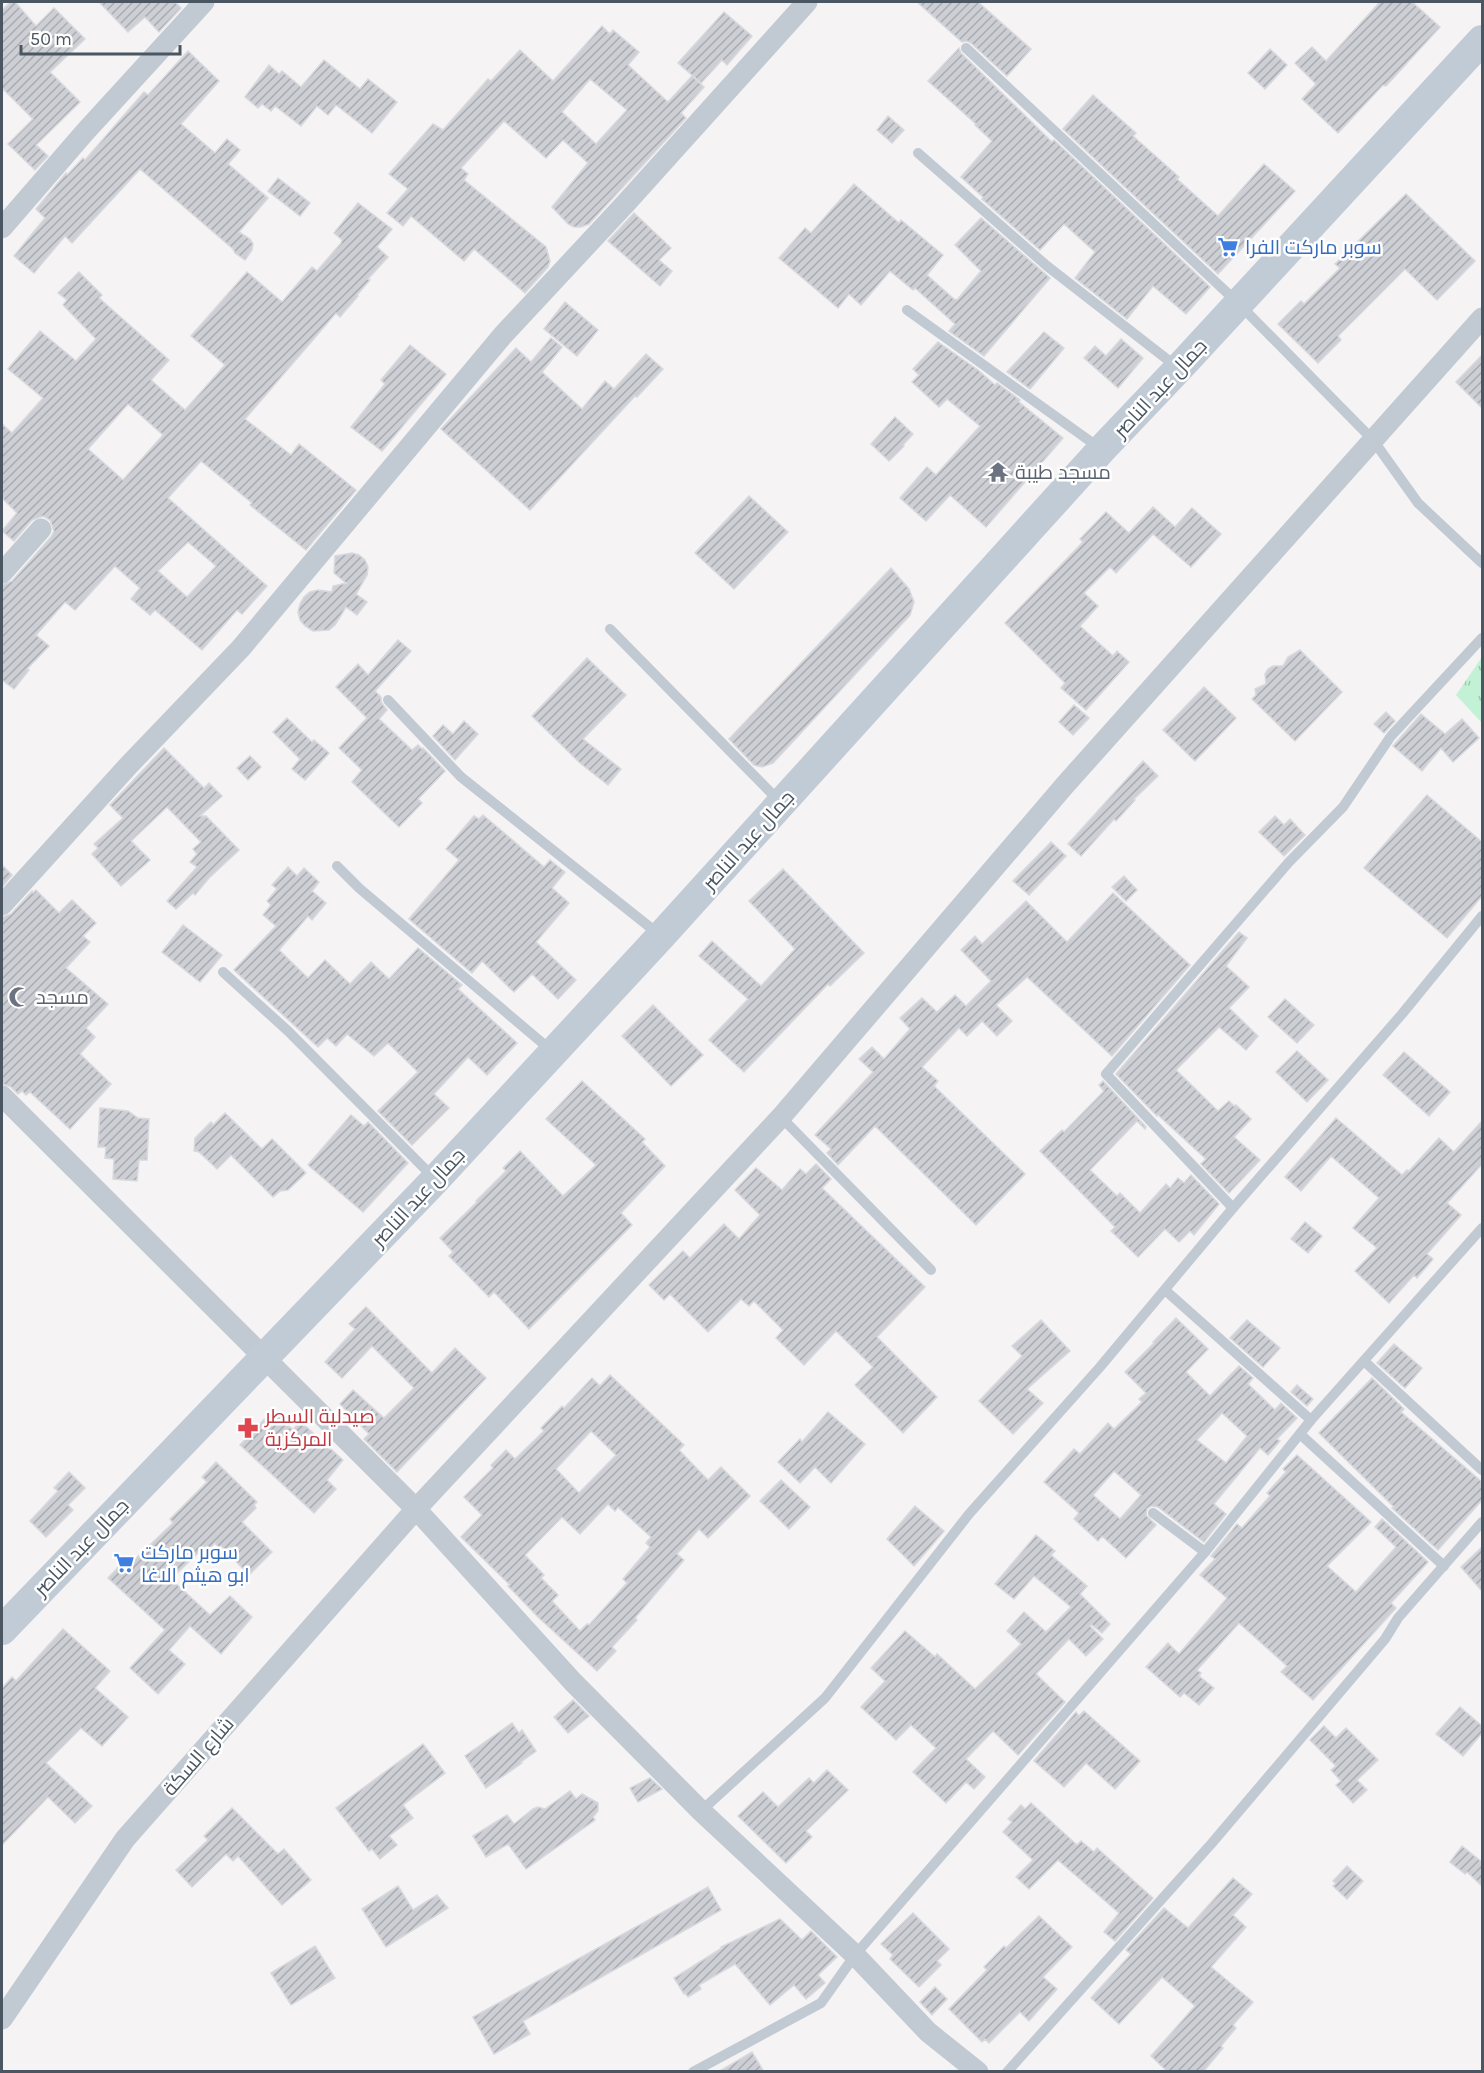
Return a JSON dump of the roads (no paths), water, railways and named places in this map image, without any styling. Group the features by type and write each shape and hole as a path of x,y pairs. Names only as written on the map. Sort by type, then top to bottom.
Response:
{"main road":[{"name":"جمال عبد الناصر","path":"2,1630 435,1180 661,936 1102,449 1482,39"}],"street":[{"path":"2,228 85,132 204,2"},
{"path":"2,905 128,766 241,648 503,335 626,203 807,2"},
{"name":"شارع السكة","path":"2,2019 125,1839 416,1509 781,1117 1065,785 1482,318"},
{"path":"2,573 41,529"},
{"path":"2,1095 416,1509 573,1682 702,1811 855,1955 928,2032 978,2072"}],"lane":[{"path":"966,48 1238,303 1372,440 1418,503 1482,563"},
{"path":"918,153 1047,267 1179,368"},
{"path":"907,310 1102,449"},
{"path":"610,629 781,803"},
{"path":"1233,1208 1106,1074 1289,862 1343,807 1391,736 1482,638"},
{"path":"388,700 461,777 661,936"},
{"path":"337,866 359,888 553,1052"},
{"path":"702,1811 825,1698 969,1514 1100,1367 1233,1208 1402,1014 1482,916"},
{"path":"223,972 288,1031 435,1180"},
{"path":"781,1117 931,1270"},
{"path":"693,2072 821,2003 855,1955 1205,1552 1311,1420 1482,1228"},
{"path":"1165,1290 1311,1420"},
{"path":"1364,1361 1482,1470"},
{"path":"1300,1434 1444,1566"},
{"path":"1153,1513 1205,1552"},
{"path":"1007,2072 1212,1843 1385,1639 1398,1618 1482,1522"}],"place":[{"name":"سوبر ماركت الفرا","path":"1228,247"},
{"name":"مسجد طيبة","path":"998,472"},
{"name":"مسجد","path":"19,997"},
{"name":"صيدلية السطر المركزية","path":"248,1428"},
{"name":"سوبر ماركت ابو هيثم الاغا","path":"124,1563"}]}
